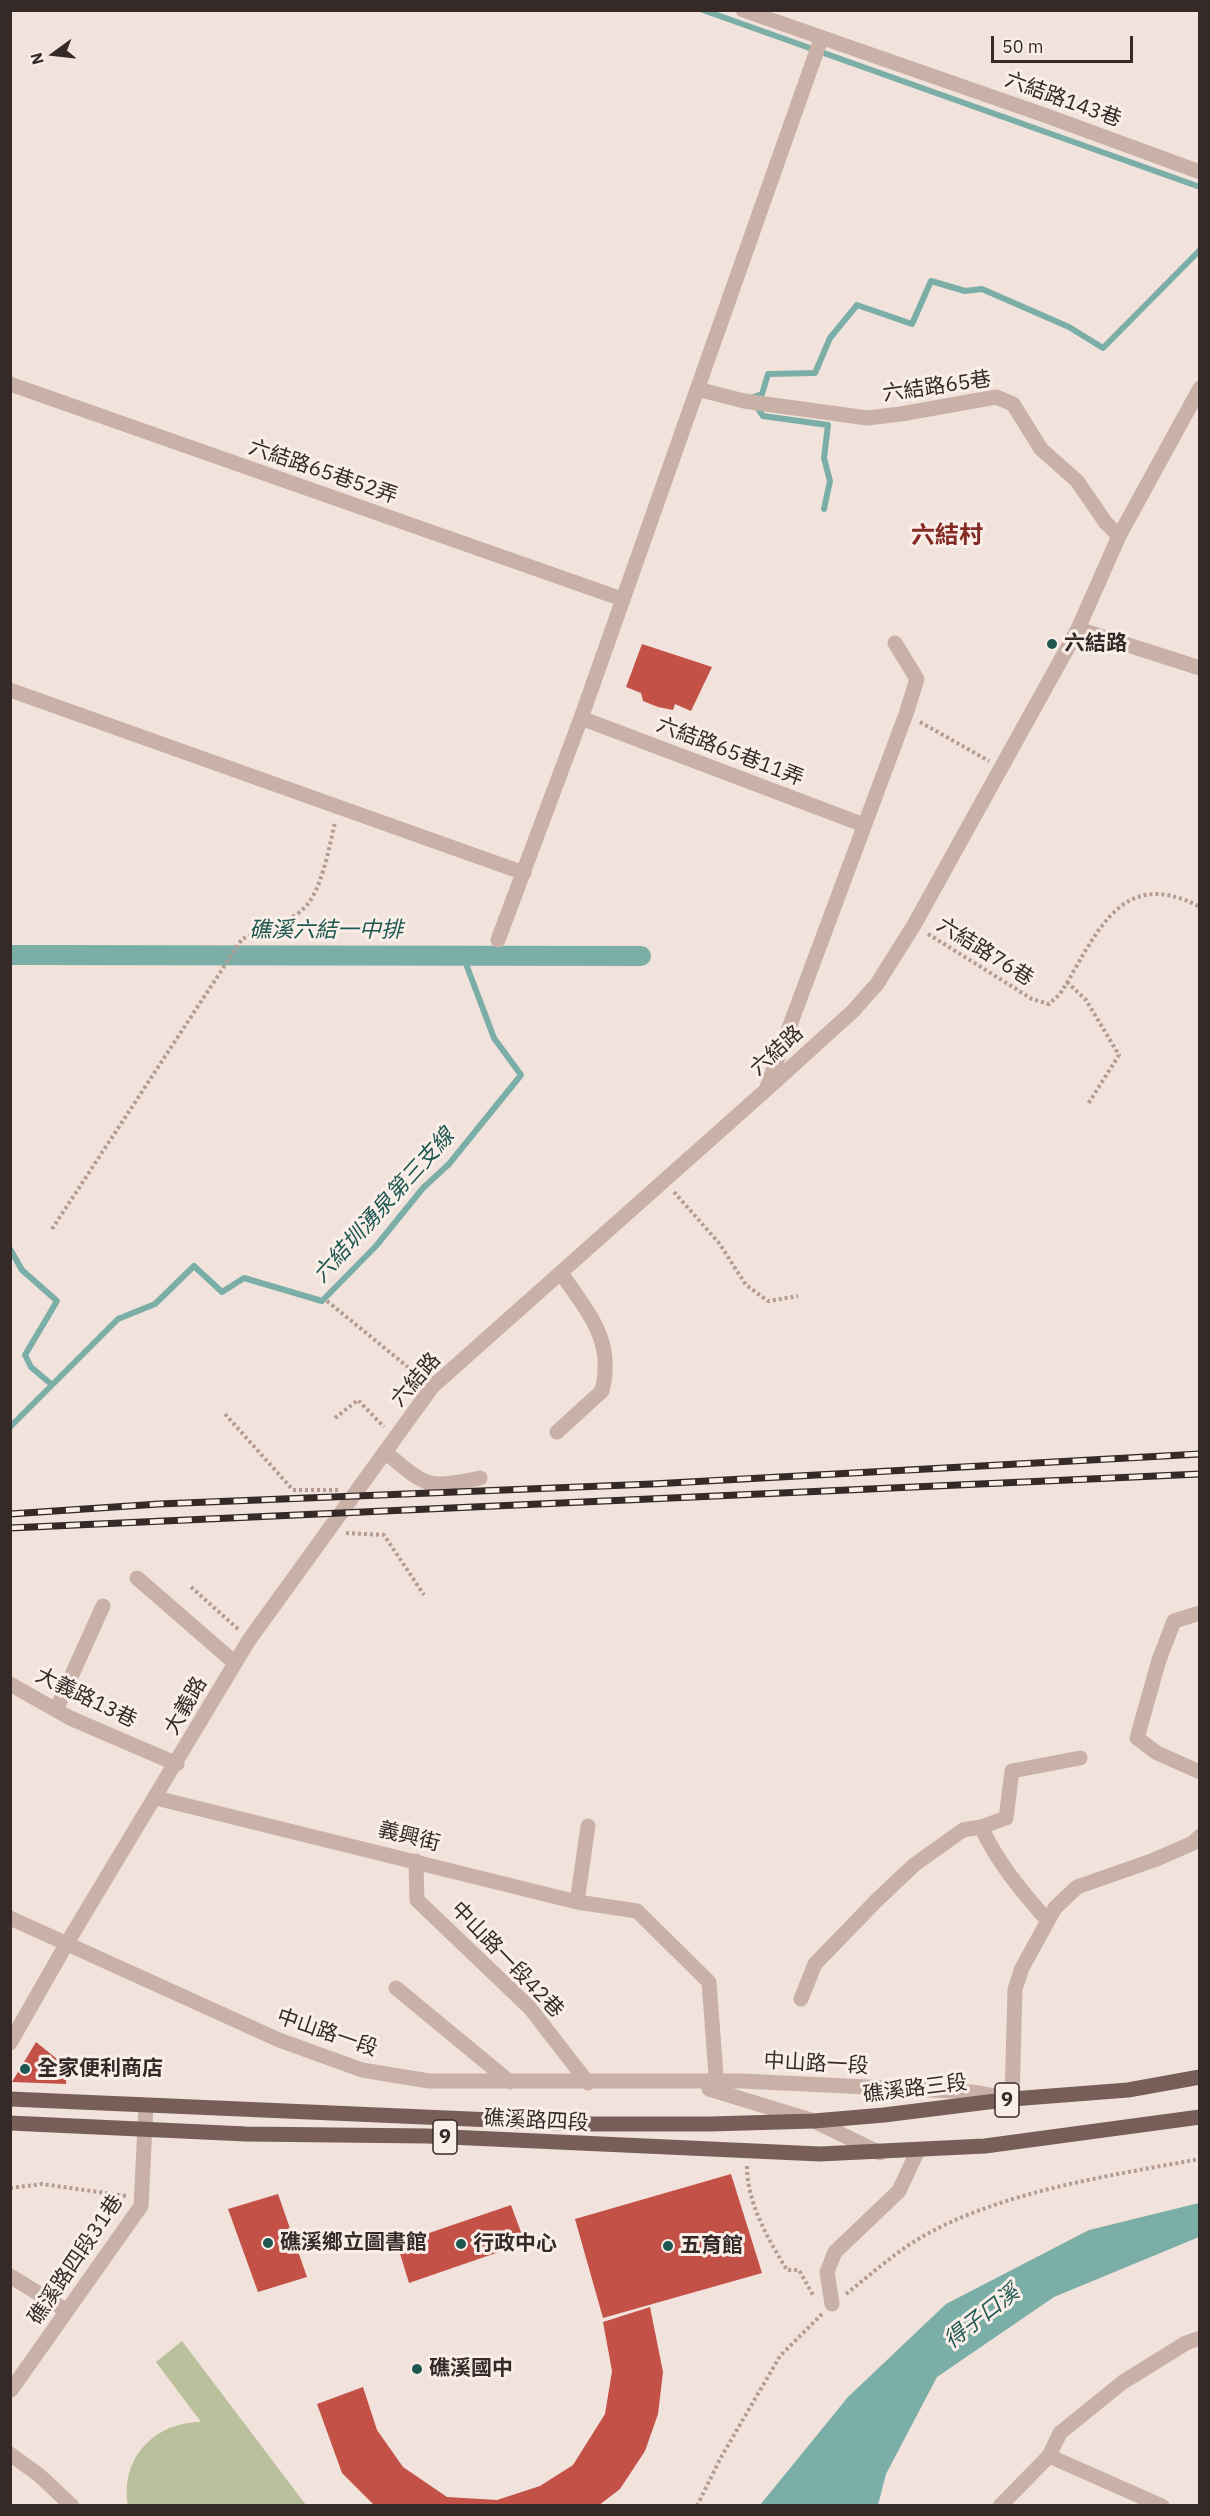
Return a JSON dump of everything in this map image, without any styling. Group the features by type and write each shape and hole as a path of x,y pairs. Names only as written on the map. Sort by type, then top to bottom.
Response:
{"main road":[{"name":"礁溪路三段","path":"814,2121 1012,2099 1128,2090 1200,2077"},
{"name":"礁溪路四段","path":"10,2099 585,2124 814,2121"},
{"name":"9","path":"880,2153 985,2146 1200,2117"},
{"name":"礁溪路四段","path":"10,2123 246,2134 427,2136 747,2151 880,2153"}],"street":[{"name":"六結路143巷","path":"743,10 1200,172"},
{"path":"498,940 581,718 821,39"},
{"name":"六結路65巷52弄","path":"10,384 622,599"},
{"name":"六結路","path":"355,1494 432,1387 766,1090 853,1011 877,984 915,925 1078,629 1119,536 1200,388"},
{"name":"六結路65巷","path":"697,389 744,401 867,418 996,397 1013,404 1041,449 1077,481 1106,523 1119,536"},
{"path":"1078,629 1200,668"},
{"path":"766,1090 917,679 895,643"},
{"path":"10,690 524,873"},
{"name":"六結路65巷11弄","path":"581,718 864,825"},
{"path":"557,1432 602,1391 606,1355 598,1329 561,1273"},
{"path":"385,1452 420,1480 442,1486 480,1478"},
{"name":"大義路","path":"10,2043 67,1943 177,1764 249,1640 355,1494"},
{"path":"137,1578 235,1663"},
{"path":"56,1710 103,1606"},
{"path":"1200,1613 1174,1621 1158,1660 1137,1738 1156,1753 1200,1772"},
{"name":"大義路13巷","path":"10,1684 56,1710 177,1764"},
{"path":"801,1998 815,1964 914,1865 963,1830 981,1827 1006,1818 1012,1771 1080,1758"},
{"name":"義興街","path":"156,1798 577,1902 637,1911 709,1982 718,2086"},
{"path":"577,1902 588,1826"},
{"path":"981,1827 991,1849 1017,1886 1048,1921"},
{"path":"1012,2099 1015,1989 1022,1968 1056,1908 1077,1887 1154,1860 1193,1843 1200,1836"},
{"name":"中山路一段42巷","path":"416,1861 417,1900 530,2007 588,2083"},
{"name":"中山路一段","path":"10,1918 279,2040 362,2070 429,2081 689,2083 718,2086 972,2092 1012,2099"},
{"path":"396,1988 510,2082"},
{"name":"中山路一段","path":"718,2086 814,2121 880,2153"},
{"name":"礁溪路四段31巷","path":"11,2390 141,2206 146,2106"},
{"path":"827,2309 827,2272 835,2253 899,2191 918,2150"},
{"path":"10,2276 67,2311"},
{"path":"1000,2505 1049,2456 1060,2433 1123,2382 1186,2343 1200,2338"},
{"path":"10,2454 39,2475 72,2505"},
{"path":"1049,2456 1162,2505"}],"path":[{"path":"906,714 1001,768"},
{"path":"52,1229 242,939 288,919 310,902 328,856 339,807"},
{"name":"六結路76巷","path":"915,925 1032,999 1049,1004 1067,982 1113,909 1128,900 1166,892 1200,907"},
{"path":"1067,982 1086,1000 1119,1055 1088,1104"},
{"path":"664,1181 719,1243 746,1285 768,1301 798,1296"},
{"path":"327,1301 432,1387"},
{"path":"335,1418 358,1400 396,1438"},
{"path":"225,1414 293,1490 355,1494"},
{"path":"328,1532 384,1535 424,1595"},
{"path":"191,1587 249,1640"},
{"path":"747,2151 747,2183 767,2238 787,2270 799,2270 827,2309"},
{"path":"698,2505 720,2459 780,2356 827,2309 915,2241 981,2210 1084,2180 1200,2158"},
{"path":"10,2188 42,2184 141,2198"}],"green space":[{"path":"182,2341 306,2505 128,2505 127,2488 130,2472 135,2458 144,2446 169,2428 201,2422 156,2362"}],"water":[{"name":"得子口溪","path":"1199,2203 1199,2237 1054,2297 937,2377 886,2474 878,2505 760,2505 848,2397 946,2304 1089,2230"}],"building":[{"path":"642,644 712,667 691,711 675,704 673,710 658,707 643,701 641,693 626,687"},
{"path":"36,2042 67,2067 66,2084 12,2082"},
{"name":"五育館","path":"731,2174 762,2273 603,2318 575,2219"},
{"name":"礁溪鄉立圖書館","path":"278,2194 307,2277 258,2292 228,2209"},
{"name":"行政中心","path":"511,2205 525,2243 409,2283 397,2244"},
{"path":"650,2307 663,2372 658,2414 645,2451 620,2489 598,2506 375,2506 342,2473 317,2404 363,2387 377,2430 403,2467 447,2497 497,2500 540,2486 573,2465 605,2414 612,2371 603,2322"}],"waterway":[{"path":"703,10 1200,187"},
{"path":"824,509 830,481 824,458 828,425 763,416 751,398 762,394 768,374 815,373 830,338 857,305 912,324 931,281 965,291 982,289 1069,327 1103,348 1200,250"},
{"name":"礁溪六結一中排","path":"10,955 641,956"},
{"name":"六結圳湧泉第三支線","path":"10,1427 118,1319 155,1304 194,1266 222,1292 244,1278 322,1301 376,1246 423,1188 449,1164 521,1075 494,1038 463,956"},
{"path":"10,1249 22,1270 57,1301 25,1355 31,1367 51,1384"}],"railway":[{"path":"10,1514 159,1504 652,1484 1200,1454"},
{"path":"10,1528 1200,1474"}],"place":[{"name":"六結路","path":"1052,644"},
{"name":"全家便利商店","path":"25,2069"},
{"name":"礁溪鄉立圖書館","path":"268,2243"},
{"name":"行政中心","path":"461,2244"},
{"name":"五育館","path":"668,2246"},
{"name":"礁溪國中","path":"417,2369"}],"district":[{"name":"六結村","path":"947,536"}]}
